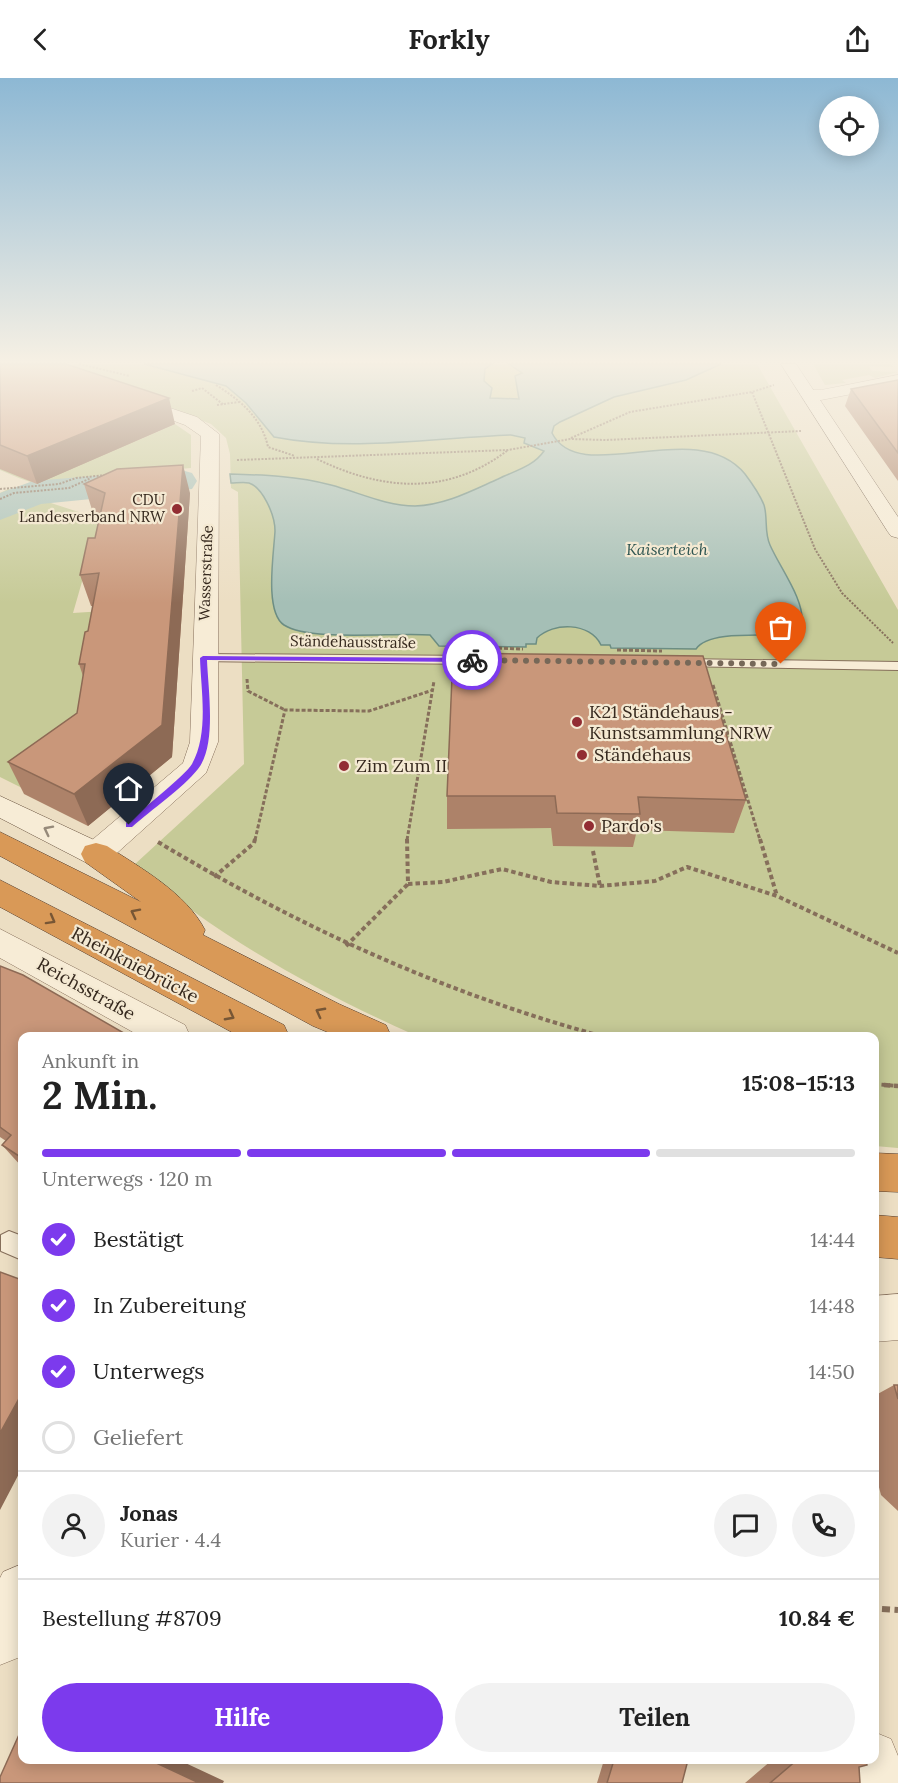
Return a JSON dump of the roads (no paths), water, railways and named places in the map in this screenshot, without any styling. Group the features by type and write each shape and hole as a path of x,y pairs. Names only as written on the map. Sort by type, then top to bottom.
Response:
{"highway":[{"path":"0,843 326,1015 364,1032"},
{"path":"96,854 132,877 177,916 205,950"},
{"name":"Rheinkniebrücke","path":"0,892 262,1032"},
{"path":"879,1172 898,1173"},
{"path":"879,1236 898,1238"}],"street":[{"name":"Wasserstraße","path":"96,854 196,767 204,742 206,723 203,658 210,444"},
{"path":"840,444 898,532"},
{"path":"0,806 96,854"},
{"name":"Reichsstraße","path":"0,942 165,1032"},
{"path":"879,1319 898,1317"},
{"path":"0,1637 18,1599"},
{"path":"871,1764 873,1783"}],"lane":[{"name":"Ständehausstraße","path":"203,658 323,663 492,660"},
{"path":"662,663 898,666"}],"water":[{"name":"Kaiserteich","path":"525,444 562,444 566,448 587,455 612,455 670,449 698,450 724,457 745,474 762,501 768,540 796,595 800,605 802,624 791,632 780,635 711,639 696,649 611,648 610,645 601,645 589,632 571,627 552,629 537,638 536,644 526,644 526,647 439,646 430,635 332,635 296,630 284,625 274,608 272,567 275,531 270,509 259,490 249,483 231,483 230,474 306,480 383,501 415,506 437,503 468,493 529,465 544,451"}],"waterway":[{"path":"0,508 33,493 178,481"}],"place":[{"name":"CDU Landesverband NRW","path":"177,509"},
{"name":"K21 Ständehaus - Kunstsammlung NRW","path":"577,722"},
{"name":"Ständehaus","path":"582,755"},
{"name":"Zim Zum II","path":"344,766"},
{"name":"Pardo's","path":"589,826"}]}
